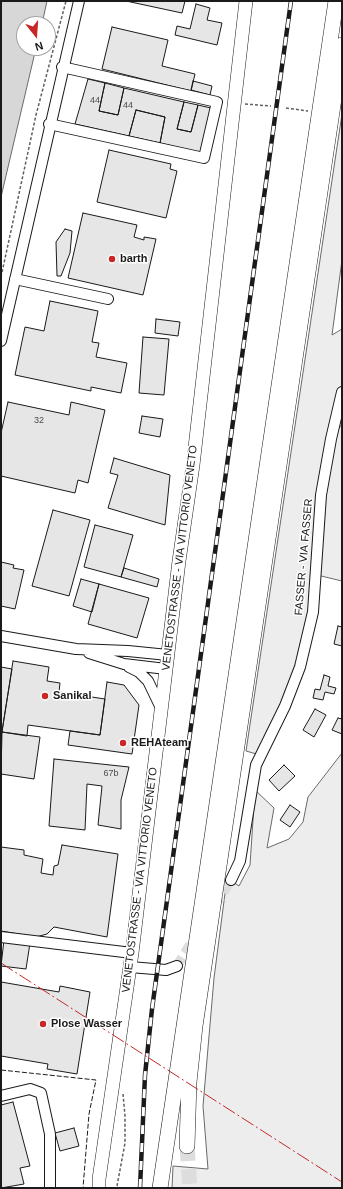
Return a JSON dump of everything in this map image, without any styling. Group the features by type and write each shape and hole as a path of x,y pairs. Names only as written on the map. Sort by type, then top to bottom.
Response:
{"highway":[{"path":"160,1188 336,1"},
{"path":"188,1146 189,1097 195,1026 342,45"}],"main road":[{"name":"VENETOSTRASSE - VIA VITTORIO VENETO","path":"98,1185 132,953 161,708 193,465 246,1"}],"street":[{"path":"1,341 78,1"},
{"path":"49,124 84,129 204,158 216,102 62,67"},
{"path":"15,279 108,299"},
{"name":"FASSER - VIA FASSER","path":"231,880 240,860 256,765 285,706 300,666 313,612 321,495 331,439 342,392"},
{"path":"1,636 76,649 124,664 166,669"},
{"path":"76,649 128,650 168,655"},
{"path":"124,664 139,672 148,681 161,708"},
{"path":"1,937 132,953"},
{"path":"130,967 166,970 177,966"},
{"path":"1,1096 30,1089 41,1092 50,1134 50,1188"}],"path":[{"path":"1,277 36,115 66,1"},
{"path":"234,103 271,106"},
{"path":"286,108 312,112"},
{"path":"36,115 41,116"},
{"path":"117,1186 125,1143 126,1116 123,1087"}],"shaded area":[{"path":"1,1 47,1 44,16 16,16 16,56 34,56 1,197"},
{"path":"342,114 342,260 332,335 342,329 342,392 332,438 342,424 342,581 317,575 300,667 260,755 246,751"},
{"path":"342,753 342,1188 172,1188 173,1166 208,1169 203,1106 214,978 227,878 239,886 250,865 255,790 274,808 267,848 289,839 303,822 308,797"}],"building":[{"path":"126,1 185,1 182,13"},
{"path":"196,4 210,8 207,20 222,23 217,45 175,35 177,26 190,29"},
{"path":"112,27 168,40 162,66 195,74 191,91 102,69"},
{"path":"88,79 105,83 99,111 118,115 124,88 184,102 177,129 191,132 198,105 211,108 201,153 160,143 165,117 136,110 129,136 75,124"},
{"path":"193,81 212,86 210,95 191,90"},
{"path":"105,83 124,88 118,115 99,111"},
{"path":"184,102 198,105 191,132 177,129"},
{"path":"136,110 165,117 160,143 129,136"},
{"path":"109,150 171,164 170,169 177,171 166,218 97,202"},
{"name":"barth","path":"83,213 137,225 134,237 144,240 144,237 156,239 143,295 68,278"},
{"path":"65,229 72,231 70,253 61,276 57,276 56,242"},
{"path":"50,301 98,311 92,342 99,343 96,357 127,363 121,393 91,387 91,391 15,375 25,327 44,331"},
{"path":"156,319 180,322 178,336 155,333"},
{"path":"143,337 169,339 164,395 139,393"},
{"path":"8,402 69,415 71,402 105,410 88,483 78,480 75,493 1,476 1,433"},
{"path":"142,416 163,419 160,437 139,433"},
{"path":"114,458 170,475 165,525 108,508 118,475 110,473"},
{"path":"53,510 90,520 69,596 32,586"},
{"path":"95,525 133,535 121,577 84,567"},
{"path":"1,562 14,565 13,568 24,570 15,609 1,606"},
{"path":"124,568 159,579 157,587 121,577"},
{"path":"81,579 99,584 92,612 73,606"},
{"path":"99,584 149,598 137,638 88,624"},
{"path":"338,626 342,627 342,646 334,644"},
{"name":"Sanikal","path":"13,661 49,667 47,681 60,683 59,692 105,699 100,735 28,725 27,736 2,732"},
{"path":"1,667 12,669 1,737"},
{"path":"324,675 330,677 328,686 336,688 334,694 325,692 323,700 313,698 315,689 320,690"},
{"path":"107,682 124,685 139,705 132,754 68,745 70,731 100,735"},
{"path":"315,709 326,715 314,737 303,730"},
{"path":"338,718 342,719 342,734 332,730"},
{"path":"2,732 40,737 34,779 1,774"},
{"path":"54,759 129,767 121,800 121,829 98,825 102,786 87,784 85,830 49,826"},
{"path":"284,765 295,776 279,791 269,780"},
{"path":"290,805 300,812 290,827 280,820"},
{"path":"62,845 118,854 107,937 54,927 47,934 36,937 1,931 1,847 24,850 24,855 43,859 41,873 53,875 54,866 58,865"},
{"path":"4,940 30,943 26,969 1,966"},
{"name":"Plose Wasser","path":"1,982 59,992 60,986 90,992 77,1074 47,1069 48,1064 1,1056"},
{"path":"13,1102 30,1166 20,1168 24,1184 1,1188 1,1105"},
{"path":"74,1128 79,1146 60,1151 55,1133"}],"tunnel":[{"path":"215,905 231,880"},
{"path":"177,966 195,937"},
{"path":"187,1146 190,1188"}],"railway":[{"path":"140,1188 145,1075 152,1009 291,1"}],"fence":[{"path":"1,1070 96,1080 89,1114 83,1188"}],"power":[{"path":"1,963 342,1182"}],"place":[{"name":"barth","path":"112,259"},
{"name":"Sanikal","path":"45,696"},
{"name":"REHAteam","path":"123,743"},
{"name":"Plose Wasser","path":"43,1024"}]}
